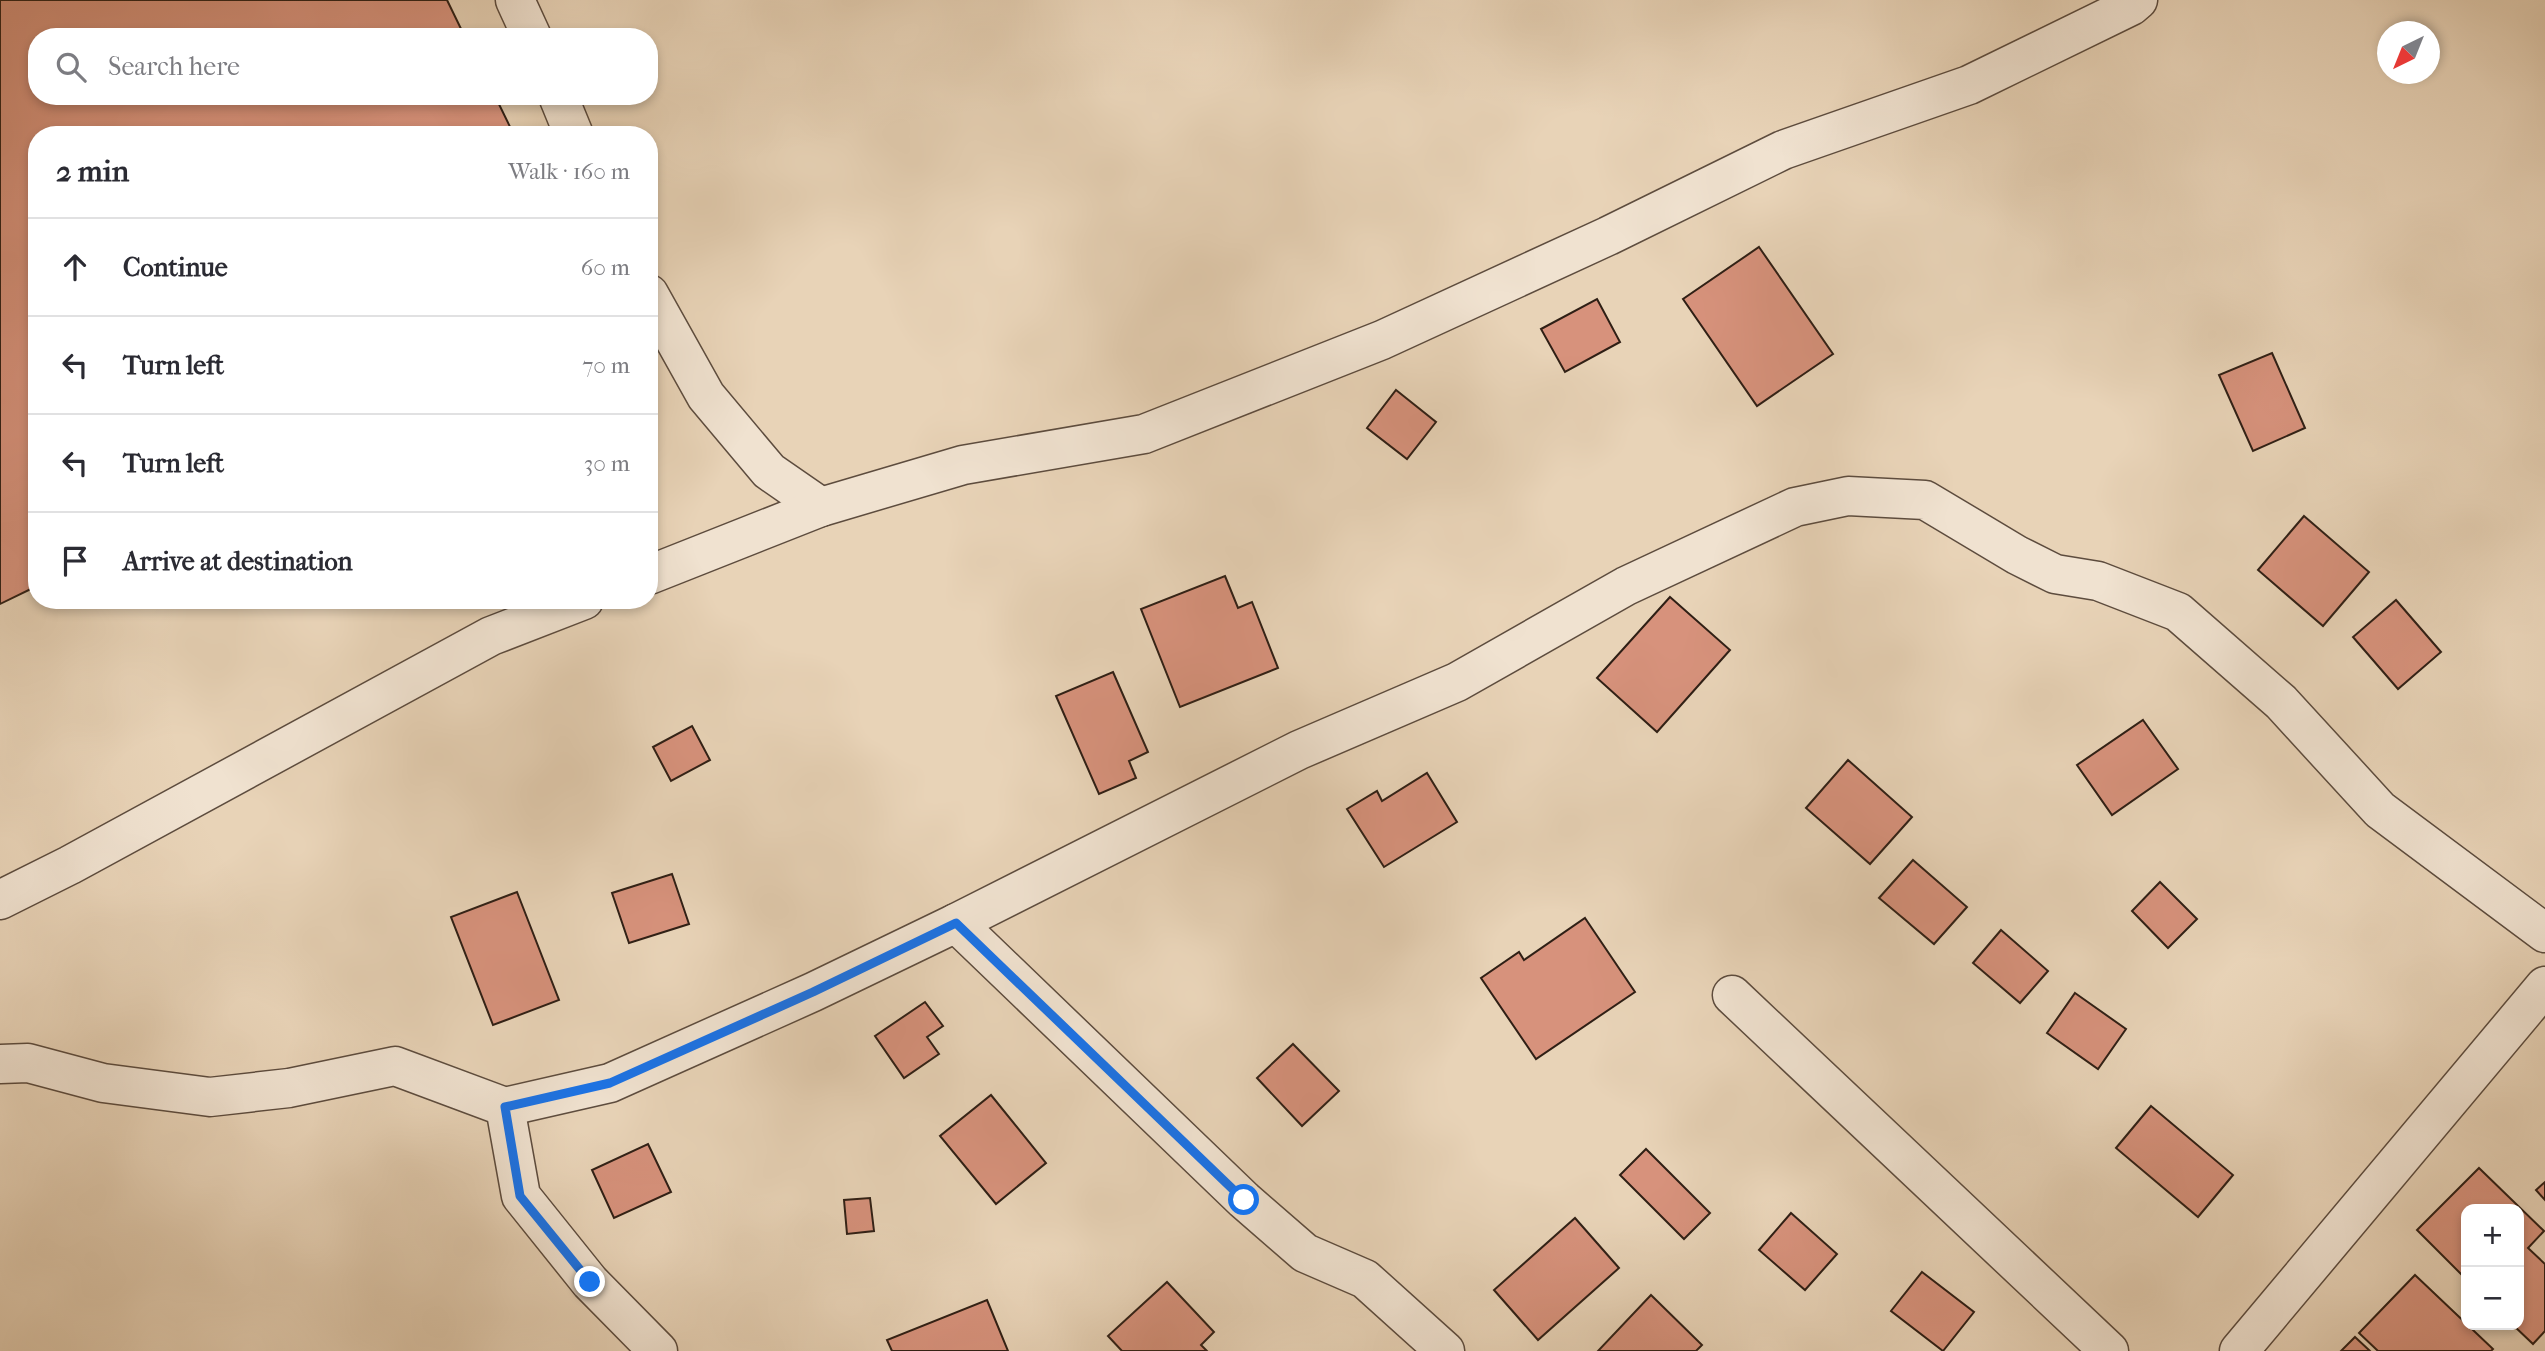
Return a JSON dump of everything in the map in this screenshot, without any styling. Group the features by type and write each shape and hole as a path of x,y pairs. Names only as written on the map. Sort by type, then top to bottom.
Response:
{"street":[{"path":"515,0 528,28"},
{"path":"658,571 821,508 963,465 1144,434 1382,340 1608,236 1783,150 1969,85 2132,6 2138,0"},
{"path":"562,105 570,126"},
{"path":"658,310 706,396 769,471 821,508"},
{"path":"0,1064 28,1063 103,1083 210,1097 289,1088 395,1066 505,1107 610,1083 813,992 956,923 1299,750 1457,682 1626,586 1795,507 1848,496 1925,500 2017,555 2055,574 2098,581 2178,612 2281,702 2380,810 2545,933"},
{"path":"0,900 70,865 491,636 561,609"},
{"path":"956,923 1254,1209 1305,1253 1364,1279 1445,1351"},
{"path":"2239,1351 2545,986"},
{"path":"1732,995 2109,1351"},
{"path":"505,1107 520,1196 590,1282 658,1351"}],"building":[{"path":"0,0 447,0 461,28 28,28 28,105 499,105 510,126 28,126 28,590 0,604"},
{"path":"1759,247 1833,354 1757,406 1683,299"},
{"path":"1597,299 1620,342 1565,372 1541,329"},
{"path":"2272,353 2305,428 2253,451 2219,375"},
{"path":"1396,390 1436,422 1407,459 1367,428"},
{"path":"2304,516 2369,572 2323,626 2258,570"},
{"path":"1225,576 1238,608 1252,602 1278,668 1180,707 1141,609"},
{"path":"1670,597 1730,650 1657,732 1597,678"},
{"path":"2396,600 2441,652 2398,689 2353,637"},
{"path":"1113,672 1148,752 1129,761 1136,778 1099,794 1056,696"},
{"path":"2143,720 2178,769 2112,815 2077,765"},
{"path":"692,726 710,760 671,781 653,747"},
{"path":"1848,760 1912,817 1870,864 1806,808"},
{"path":"1427,773 1457,822 1384,867 1347,809 1377,791 1382,801"},
{"path":"1913,860 1967,907 1934,944 1879,898"},
{"path":"672,874 689,924 629,943 612,893"},
{"path":"2160,882 2197,919 2168,948 2132,911"},
{"path":"517,892 559,1000 493,1025 451,917"},
{"path":"1585,918 1635,992 1536,1059 1481,978 1519,952 1524,960"},
{"path":"2001,930 2048,971 2020,1003 1973,963"},
{"path":"2075,993 2126,1029 2098,1069 2047,1033"},
{"path":"925,1002 943,1026 927,1037 939,1054 904,1078 875,1036"},
{"path":"1293,1044 1339,1091 1302,1126 1257,1078"},
{"path":"991,1095 1046,1163 996,1204 940,1136"},
{"path":"2151,1106 2233,1175 2198,1217 2116,1148"},
{"path":"648,1144 671,1192 614,1218 592,1170"},
{"path":"1646,1149 1710,1213 1684,1239 1620,1175"},
{"path":"2479,1168 2516,1204 2461,1204 2461,1274 2417,1230"},
{"path":"2545,1182 2545,1200 2536,1190"},
{"path":"870,1198 874,1231 847,1234 844,1200"},
{"path":"2524,1212 2544,1231 2528,1248 2545,1264 2545,1331 2533,1344 2518,1330 2524,1330"},
{"path":"1791,1213 1837,1254 1805,1290 1759,1250"},
{"path":"1575,1218 1619,1268 1538,1340 1494,1290"},
{"path":"1922,1272 1974,1312 1943,1351 1891,1311"},
{"path":"2415,1275 2461,1319 2461,1330 2473,1330 2493,1349 2378,1351 2359,1333"},
{"path":"1167,1282 1214,1332 1201,1345 1207,1351 1122,1351 1108,1336"},
{"path":"1651,1295 1702,1345 1696,1351 1598,1351"},
{"path":"987,1300 1008,1351 892,1351 887,1340"},
{"path":"2355,1337 2370,1351 2341,1351"}],"route":[{"path":"590,1282 520,1196 505,1107 610,1083 813,992 956,923 1244,1200"}]}
